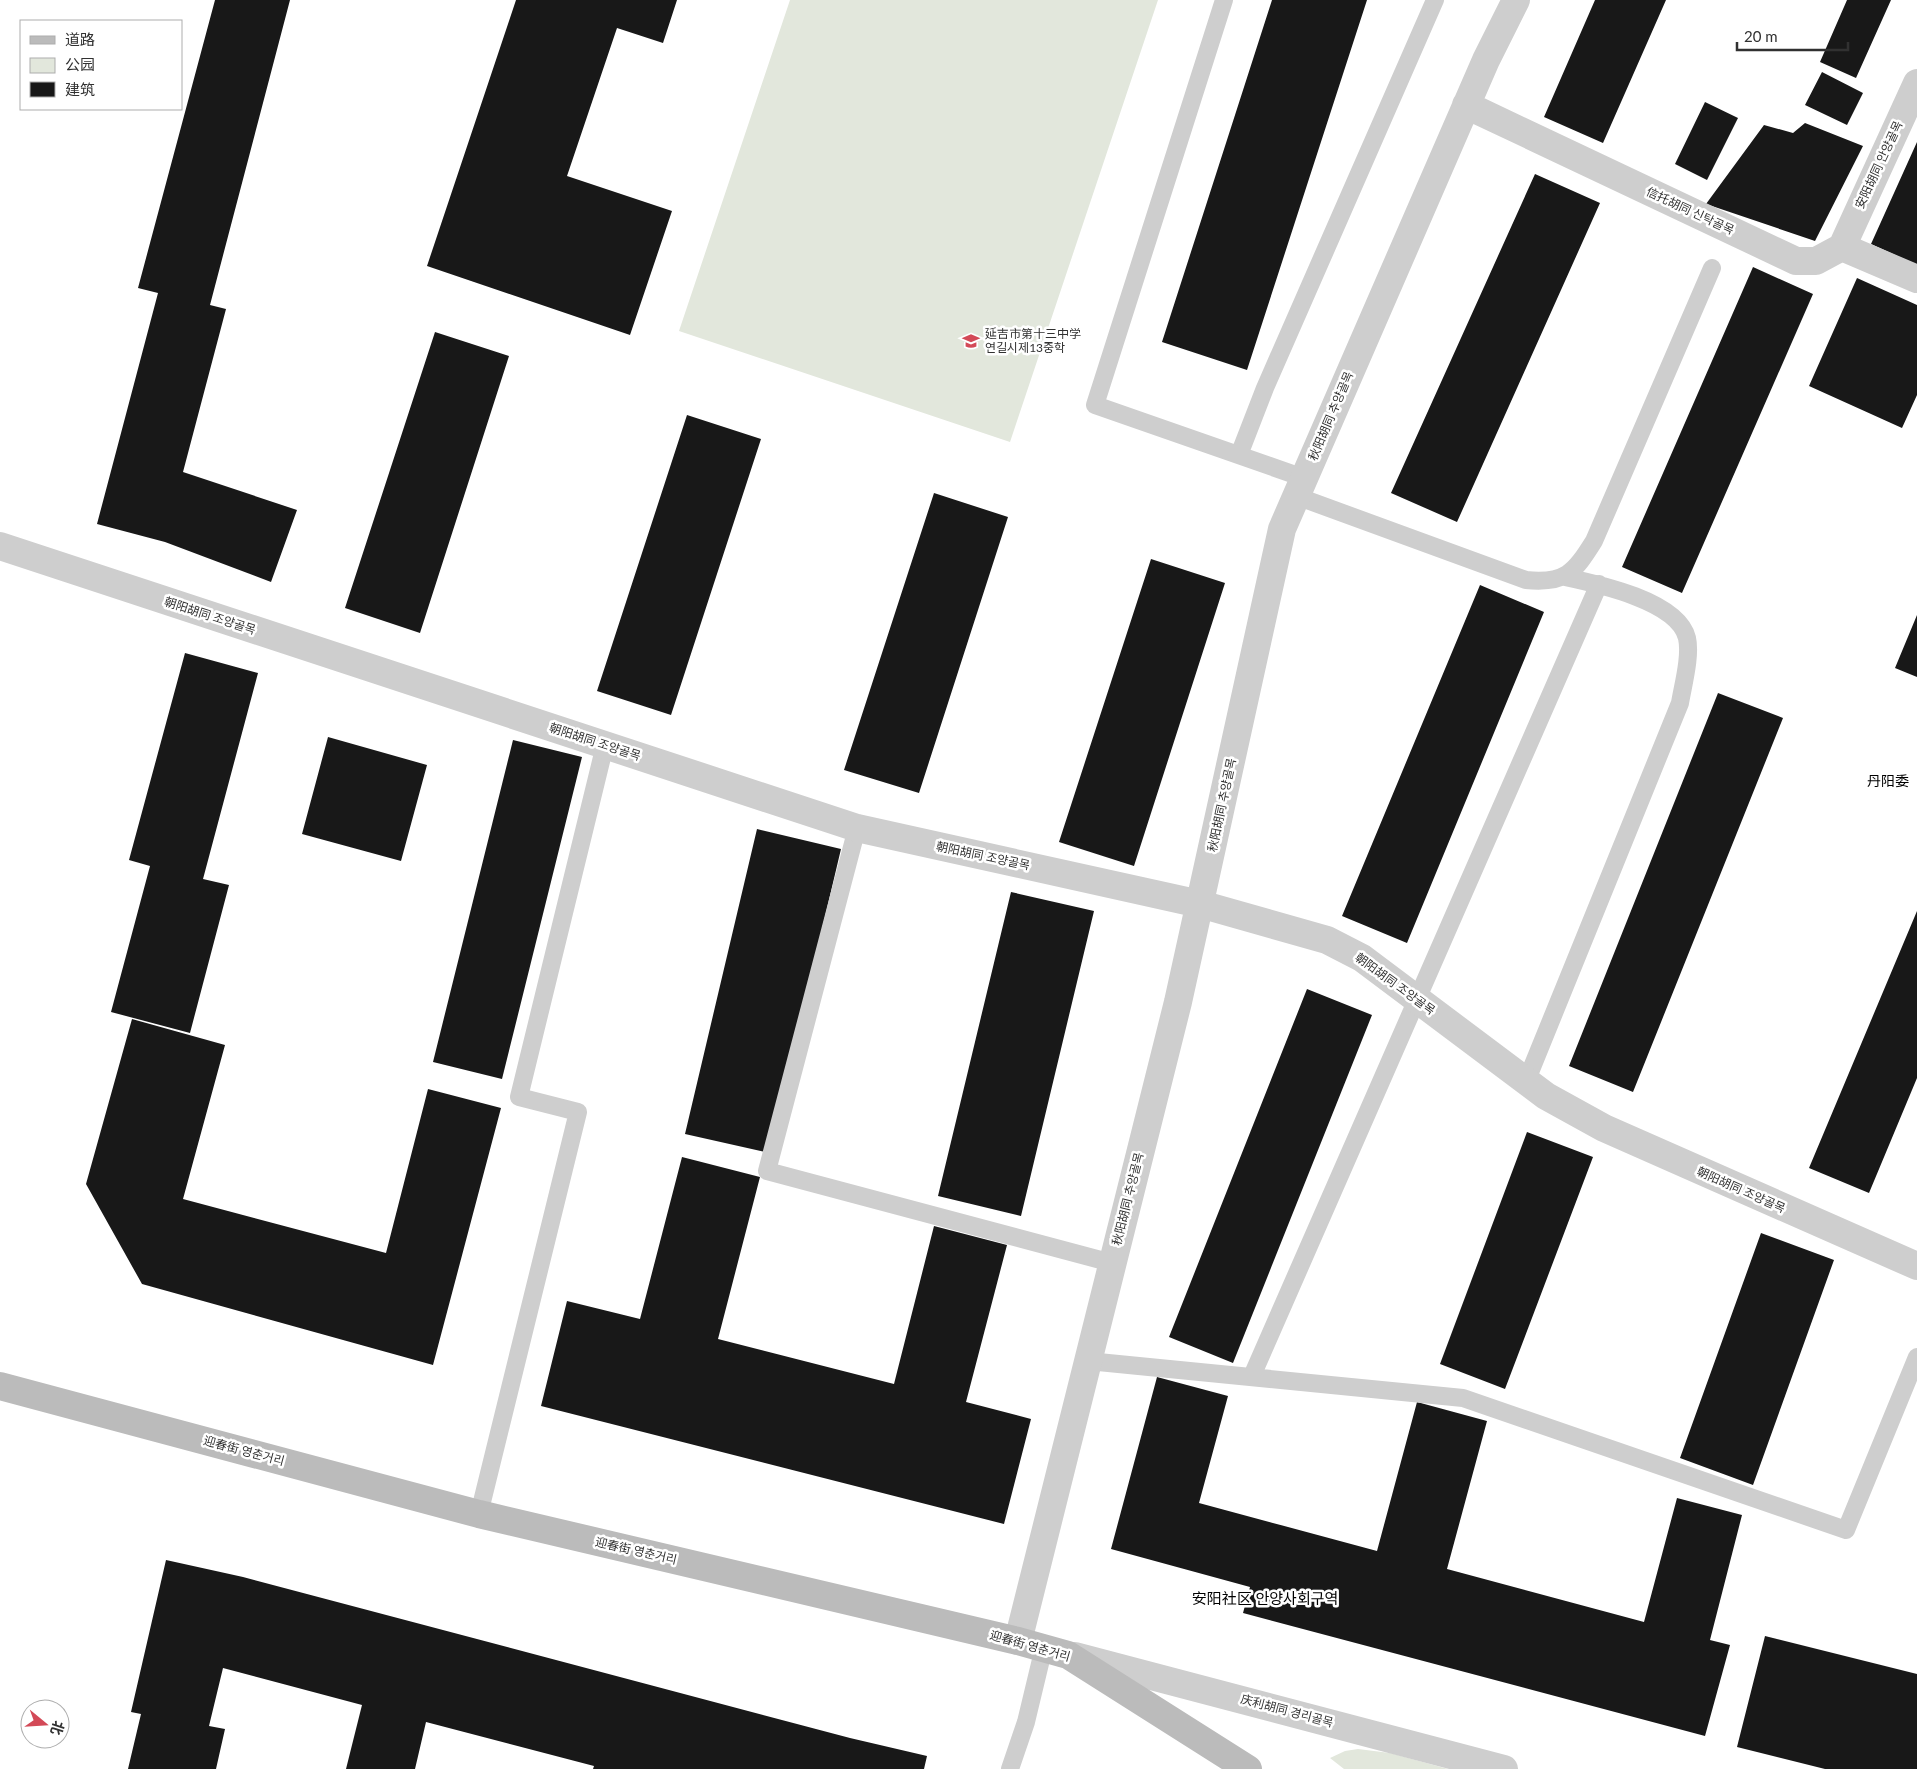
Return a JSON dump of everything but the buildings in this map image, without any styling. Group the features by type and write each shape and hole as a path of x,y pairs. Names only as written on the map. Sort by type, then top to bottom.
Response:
{"street":[{"name":"秋阳胡同 추양골목","path":"1018,1640 1178,1002 1282,529 1466,105 1516,0"},
{"name":"安阳胡同 안양골목","path":"1842,248 1917,83"},
{"name":"信托胡同 신탁골목","path":"1466,105 1796,261 1816,261 1842,248"},
{"path":"1842,248 1917,279"},
{"name":"朝阳胡同 조양골목","path":"0,546 857,828 1200,904 1327,940 1362,958 1546,1096 1604,1128 1917,1266"},
{"name":"迎春街 영춘거리","path":"0,1386 478,1514 1018,1640 1056,1651 1248,1769"},
{"name":"庆利胡同 경리골목","path":"1056,1651 1504,1769"}],"lane":[{"path":"1224,0 1095,405 1239,455 1300,487 1526,580 1546,582 1565,577 1576,569 1594,541 1712,268"},
{"path":"1239,455 1269,379 1435,0"},
{"path":"1526,1082 1680,703 1686,665 1687,639 1678,620 1644,600 1599,584 1565,577"},
{"path":"1252,1376 1599,584"},
{"path":"478,1514 578,1112 519,1098 604,745"},
{"path":"857,828 767,1171 1112,1263"},
{"path":"1088,1361 1464,1398 1846,1530 1917,1358"},
{"path":"1010,1769 1026,1722 1056,1651"}],"green space":[{"path":"790,0 1158,0 1010,442 679,331"},
{"path":"1358,1749 1390,1753 1448,1769 1344,1769 1330,1758 1345,1751"}],"place":[{"name":"延吉市第十三中学 연길시제13중학","path":"971,341"}],"district":[{"name":"丹阳委","path":"1888,781"},
{"name":"安阳社区 안양사회구역","path":"1265,1599"}]}
